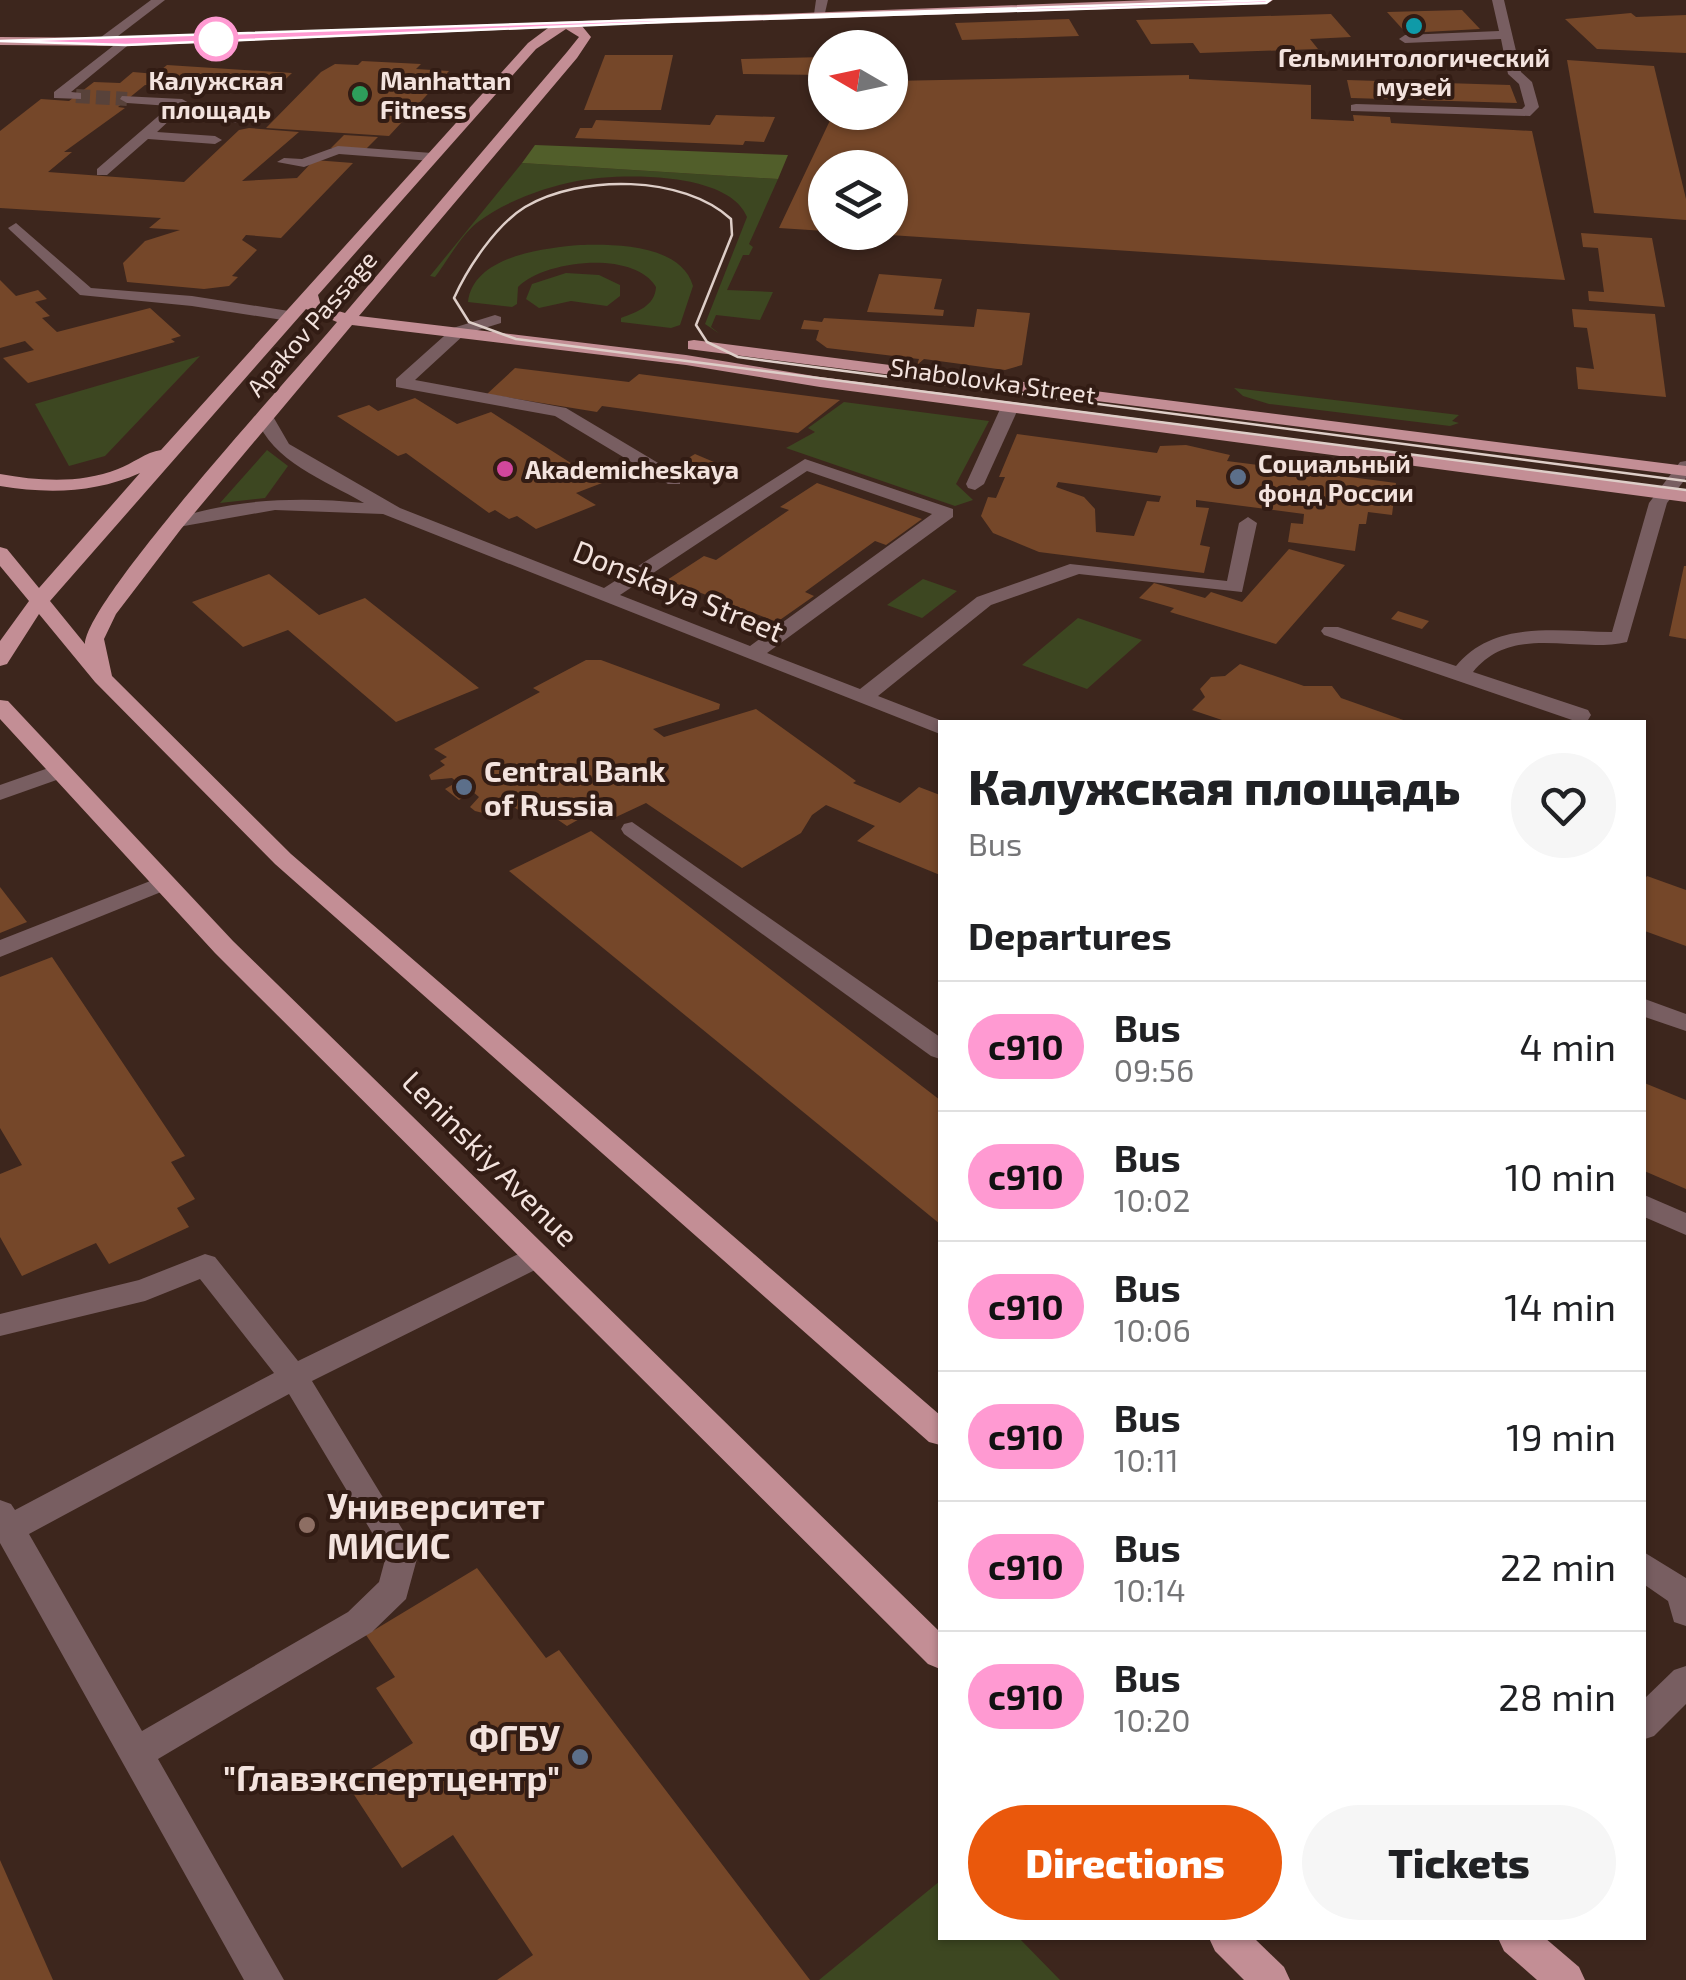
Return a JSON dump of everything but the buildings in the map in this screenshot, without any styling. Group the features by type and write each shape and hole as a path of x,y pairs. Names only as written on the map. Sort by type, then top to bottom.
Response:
{"main road":[{"path":"0,41 101,43 430,30 821,7 1267,0"},
{"path":"430,30 518,44 566,24"},
{"name":"Apakov Passage","path":"102,678 94,639 106,613 174,526 349,320 389,300 460,190 580,45 585,37 583,30 566,24"},
{"path":"0,660 38,601 432,157 518,44"},
{"path":"406,186 420,179 442,178 458,182 460,190"},
{"name":"Shabolovka Street","path":"310,292 314,309 349,320 1686,496"},
{"name":"Shabolovka Street","path":"389,300 495,320 1685,469"},
{"path":"0,480 39,486 92,480 149,461 182,436"},
{"path":"0,552 102,678 283,859 938,1431"},
{"name":"Leninskiy Avenue","path":"2,705 58,772 164,883 938,1652"},
{"path":"1230,1940 1270,1980"},
{"path":"1520,1940 1566,1980"}],"street":[{"path":"101,43 160,0"},
{"path":"1356,108 1525,113 1532,107 1529,94 1526,82 1515,74 1498,0"},
{"path":"1405,39 1505,36"},
{"path":"76,96 58,94 126,42"},
{"path":"102,172 182,103 127,99"},
{"path":"168,114 238,119"},
{"path":"144,135 215,140"},
{"path":"284,162 304,163 338,150 432,157"},
{"path":"16,228 86,292 192,301 289,316"},
{"path":"495,320 458,332 402,383 560,412 674,480"},
{"path":"975,484 1010,408"},
{"name":"Donskaya Street","path":"265,417 271,434 294,456 393,512 938,727"},
{"path":"606,596 805,464 946,513 752,654"},
{"path":"1460,674 1480,650 1523,637 1620,638 1663,492 1685,469"},
{"name":"Donskaya Street","path":"174,526 224,510 291,503 393,512"},
{"path":"862,698 984,601 1078,568 1235,588 1248,523"},
{"path":"1331,631 1580,715"},
{"path":"0,793 58,772"},
{"path":"632,829 938,1049"},
{"path":"0,949 164,883"},
{"path":"1646,1008 1686,1023"},
{"path":"1646,1206 1686,1225"},
{"path":"266,1980 5,1521 537,1256"},
{"path":"0,1326 146,1290 205,1264 294,1377 402,1555 394,1589 360,1622 138,1752"},
{"path":"1646,1567 1684,1594 1686,1612"},
{"path":"1646,1720 1686,1680"}],"green space":[{"path":"535,145 788,155 778,179 522,163"},
{"path":"522,163 778,179 749,244 753,247 749,255 743,255 727,290 773,292 760,320 716,315 711,327 720,334 705,324 747,217 736,202 719,191 671,179 596,178 525,196 472,227 435,277 430,276"},
{"path":"580,245 645,249 675,262 693,286 680,325 671,328 621,322 621,318 649,304 656,287 645,275 610,264 568,265 548,270 518,287 517,304 512,307 468,302 473,286 496,265 530,252"},
{"path":"566,273 599,275 620,285 620,296 607,306 571,301 539,308 526,299 532,284"},
{"path":"200,356 105,456 69,466 35,404"},
{"path":"1234,388 1459,415 1452,421 1459,423 1450,426 1269,404 1243,396"},
{"path":"844,402 989,421 956,484 973,500 955,506 786,448 815,432 808,428"},
{"path":"267,450 288,466 265,498 220,503"},
{"path":"923,579 957,591 922,618 887,605"},
{"path":"1078,618 1142,640 1087,689 1022,665"},
{"path":"938,1883 938,1940 1021,1940 1060,1980 819,1980"}],"tunnel":[{"path":"76,96 127,99"}],"tram line":[{"path":"1686,481 738,357 707,342 696,325 732,235 731,219 711,204 659,187 631,184 574,189 525,207 484,248 454,298 469,322 516,339 1686,490"}],"bus line":[{"name":"с910","path":"0,41 126,42 664,19 1266,0"}],"place":[{"name":"Гельминтологический музей","path":"1414,26"},
{"name":"Калужская площадь","path":"216,39"},
{"name":"Manhattan Fitness","path":"360,94"},
{"name":"Akademicheskaya","path":"505,469"},
{"name":"Социальный фонд России","path":"1238,477"},
{"name":"Central Bank of Russia","path":"464,787"},
{"name":"Университет МИСИС","path":"307,1525"},
{"name":"ФГБУ \"Главэкспертцентр\"","path":"580,1757"}]}
